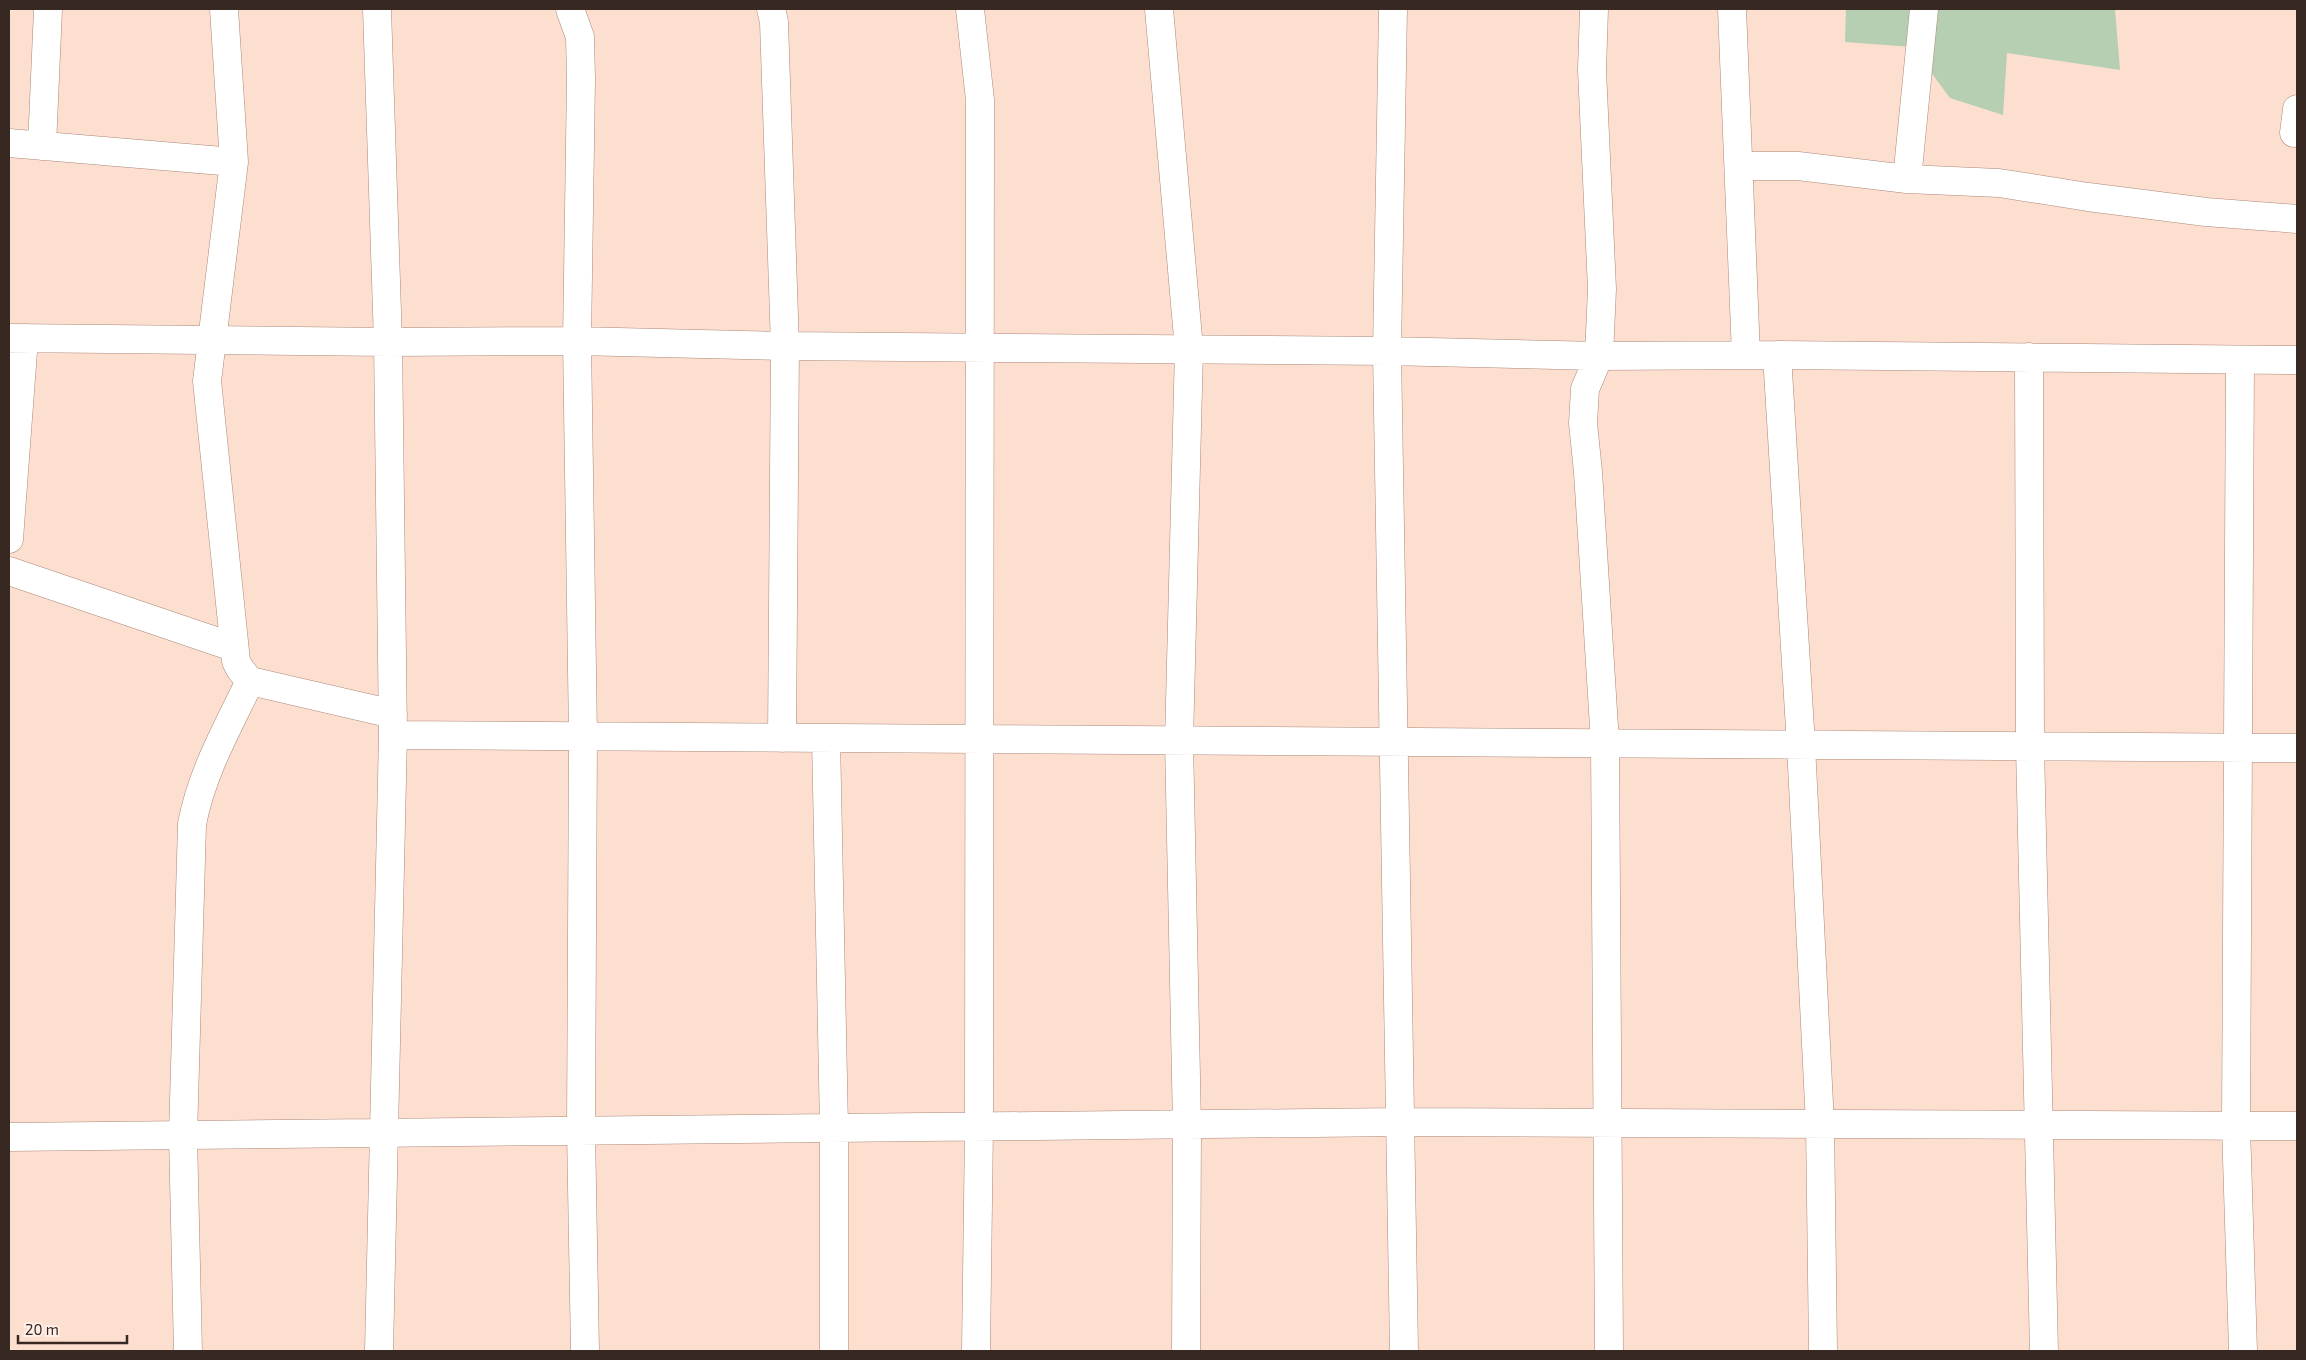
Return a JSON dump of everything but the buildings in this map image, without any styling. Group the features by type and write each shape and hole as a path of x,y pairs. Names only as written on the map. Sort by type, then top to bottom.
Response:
{"street":[{"path":"42,146 48,9"},
{"path":"224,9 234,162 207,381 233,646 240,669 250,681 393,725 583,736 2297,748"},
{"path":"377,9 388,342 393,725 379,1351"},
{"path":"570,9 580,36 581,69 577,341 583,736 581,1131 585,1351"},
{"path":"770,9 774,22 784,346 782,738"},
{"path":"970,9 980,100 978,740 980,1127 976,1351"},
{"path":"1160,9 1189,350 1179,741 1187,1125 1186,1351"},
{"path":"1393,9 1387,351 1392,742 1404,1351"},
{"path":"1594,9 1592,70 1602,289 1599,356 1585,389 1583,423 1588,472 1605,744 1609,1351"},
{"path":"1732,9 1740,166 1746,355"},
{"path":"1907,179 1924,9"},
{"path":"9,143 234,162"},
{"path":"1740,166 1798,166 1907,179 1999,183 2088,197 2206,212 2297,219"},
{"path":"9,539 16,338 388,342 577,341 784,346 1387,351 1599,356 1777,355 2297,360"},
{"path":"1777,355 1801,745 1820,1124 1823,1351"},
{"path":"2028,358 2030,747 2044,1351"},
{"path":"2240,360 2236,1126 2243,1351"},
{"path":"9,571 233,646"},
{"path":"188,1351 183,1136 192,824 198,795 204,778 250,681"},
{"path":"826,738 834,1128 834,1351"},
{"path":"9,1137 1399,1122 2297,1126"}],"green space":[{"path":"1846,9 2115,9 2120,70 2007,53 2003,115 1950,98 1912,47 1845,42"}]}
